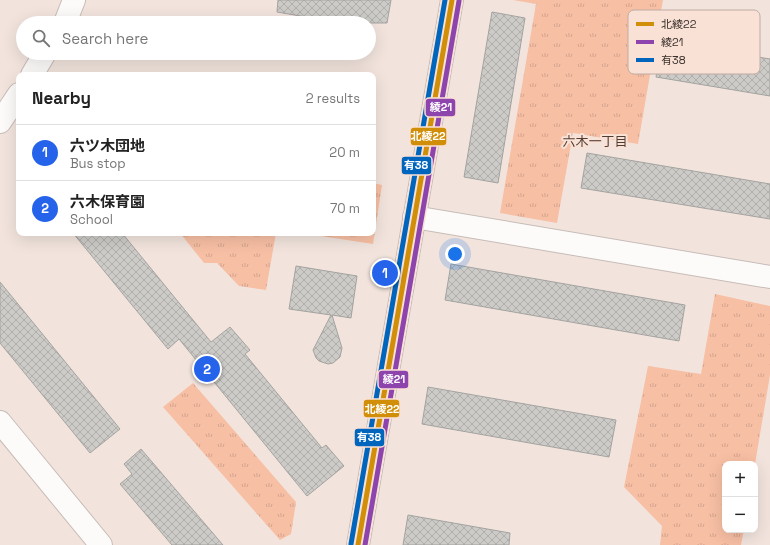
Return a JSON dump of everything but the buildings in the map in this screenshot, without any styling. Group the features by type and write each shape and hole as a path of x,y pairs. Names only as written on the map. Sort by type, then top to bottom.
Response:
{"street":[{"path":"67,16 74,0"},
{"path":"358,545 452,0"},
{"path":"34,72 42,60"},
{"path":"0,122 16,98"},
{"path":"414,217 770,277"},
{"path":"0,422 101,545"}],"green space":[{"path":"513,0 663,0 661,10 628,10 628,74 650,74 638,144 573,133 557,223 500,213 536,4"},
{"path":"376,184 382,185 376,224"},
{"path":"182,236 275,236 266,290 239,286 217,263 204,263"},
{"path":"321,236 374,236 373,244"},
{"path":"715,294 770,306 770,375 756,461 722,461 722,533 743,533 741,545 660,545 662,526 624,487 648,366 701,374"},
{"path":"193,383 296,502 291,534 280,540 163,407"}],"transit line":[{"name":"有38","path":"351,544 445,0"},
{"name":"北綾22","path":"358,545 452,0"},
{"name":"綾21","path":"365,545 459,1"}],"place":[{"name":"六ツ木団地","path":"385,273"},
{"name":"六木保育園","path":"207,369"}],"district":[{"name":"六木一丁目","path":"595,141"}]}
